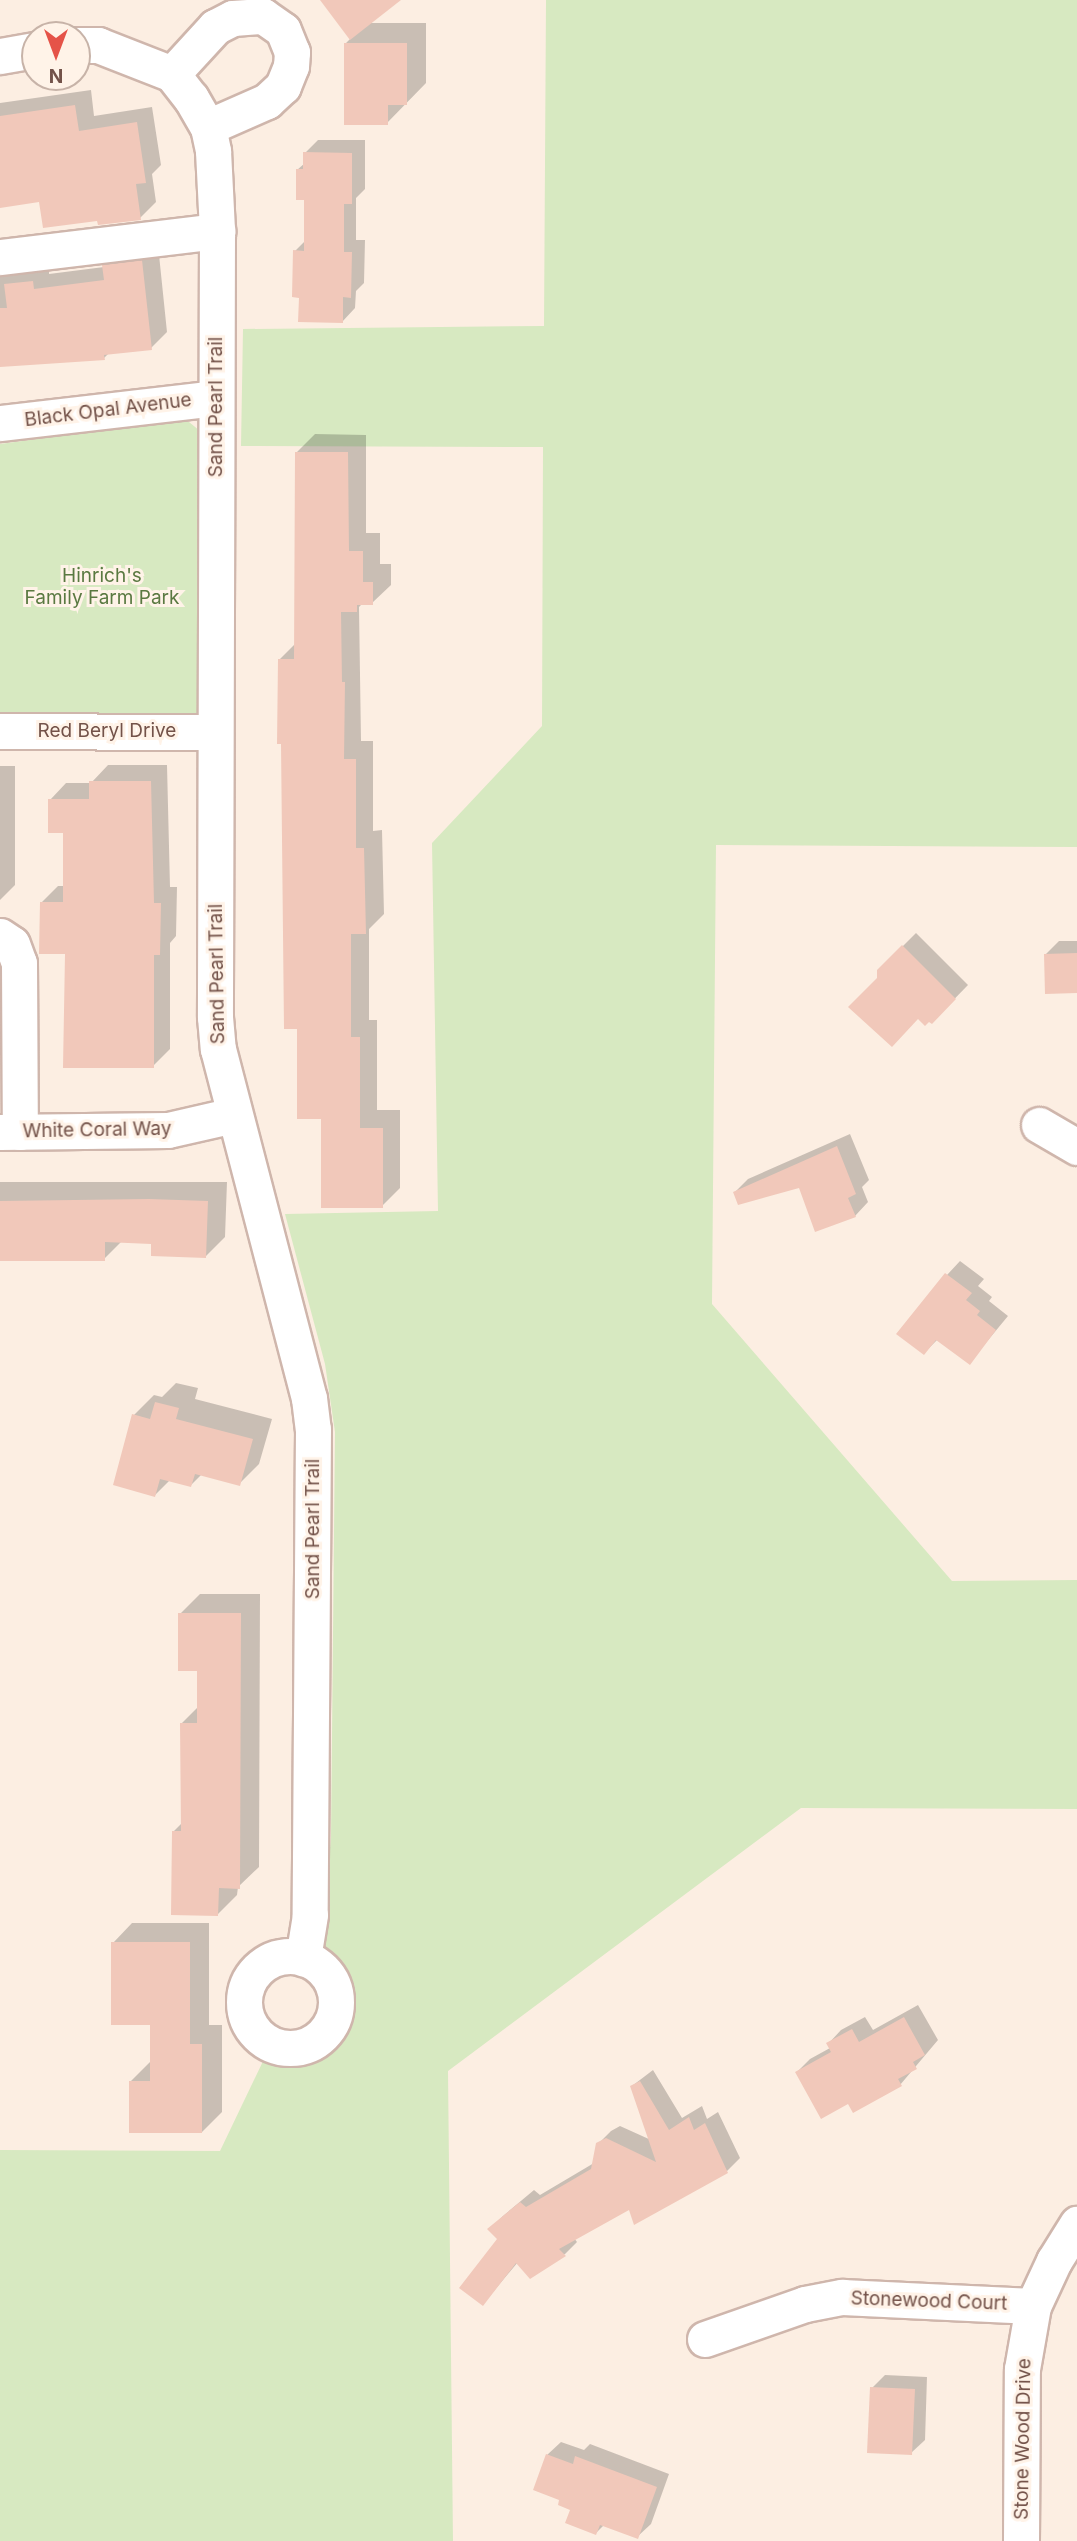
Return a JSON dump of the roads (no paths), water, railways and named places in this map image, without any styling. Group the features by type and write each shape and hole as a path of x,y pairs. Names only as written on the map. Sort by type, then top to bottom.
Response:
{"street":[{"path":"91,44 98,44 172,74 215,27 233,18 263,16 283,30 292,52 291,66 283,86 267,101 208,127"},
{"path":"0,57 21,53"},
{"name":"Sand Pearl Trail","path":"172,74 191,98 208,127 213,151 217,231 215,1017 218,1049 309,1398 313,1429 310,1915 303,1958"},
{"path":"0,257 217,231"},
{"name":"Black Opal Avenue","path":"0,423 215,398"},
{"name":"Red Beryl Drive","path":"0,731 215,732"},
{"path":"0,936 12,944 19,963 10,1132"},
{"name":"White Coral Way","path":"10,1132 168,1130 234,1115"},
{"path":"1040,1125 1077,1147"},
{"name":"Stone Wood Drive","path":"1021,2541 1021,2369 1033,2306 1054,2261 1077,2224"},
{"name":"Stonewood Court","path":"705,2339 805,2304 842,2297 1033,2306"}],"park label":[{"name":"Hinrich's Family Farm Park","path":"102,587"}]}
